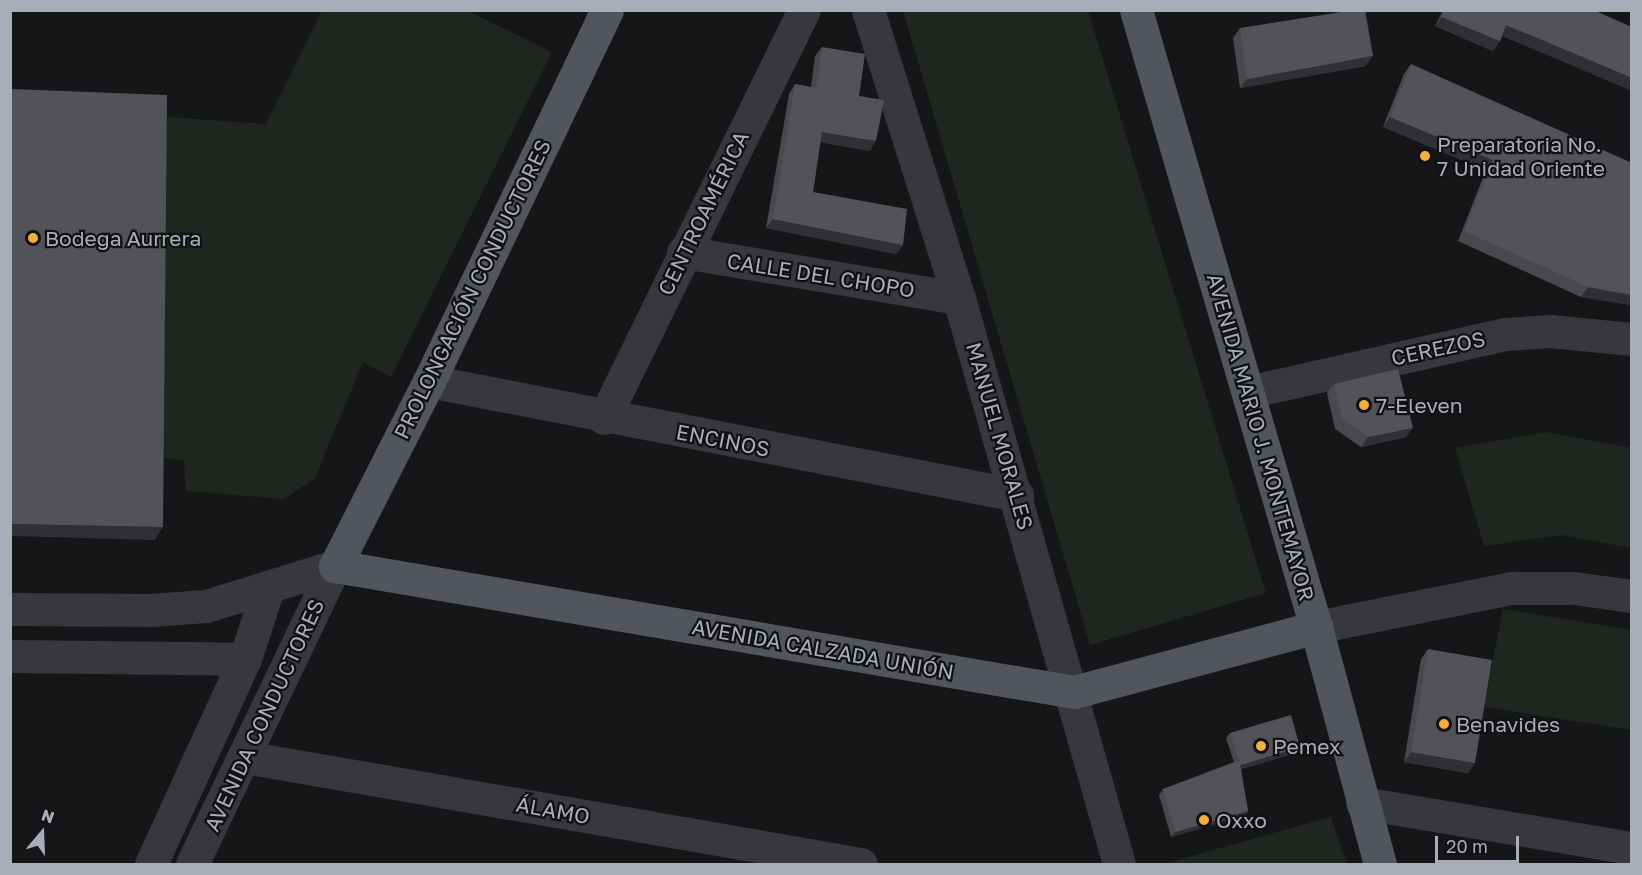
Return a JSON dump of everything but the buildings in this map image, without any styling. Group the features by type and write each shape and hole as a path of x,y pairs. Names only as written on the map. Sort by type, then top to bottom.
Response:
{"main road":[{"name":"PROLONGACIÓN CONDUCTORES","path":"335,566 429,381 607,10"},
{"name":"AVENIDA MARIO J. MONTEMAYOR","path":"1136,10 1316,627 1380,864"},
{"name":"AVENIDA CALZADA UNIÓN","path":"335,566 1074,692 1316,627"}],"street":[{"name":"CENTROAMÉRICA","path":"604,418 683,252 804,10"},
{"name":"MANUEL MORALES","path":"868,10 959,298 1017,495 1074,692 1119,864"},
{"name":"CALLE DEL CHOPO","path":"683,252 959,298"},
{"name":"CEREZOS","path":"1248,392 1506,334 1550,332 1632,339"},
{"name":"ENCINOS","path":"429,381 604,418 1017,495"},
{"name":"AVENIDA CALZADA UNIÓN","path":"10,609 152,610 207,606 335,566"},
{"name":"AVENIDA CONDUCTORES","path":"192,864 335,566"},
{"name":"AVENIDA CONDUCTORES","path":"150,864 245,659 268,588"},
{"name":"AVENIDA CALZADA UNIÓN","path":"1316,627 1512,588 1574,588 1632,596"},
{"path":"10,656 245,659"},
{"name":"ÁLAMO","path":"245,757 707,850 861,864"},
{"path":"1362,803 1632,848"}],"shaded area":[{"path":"322,11 468,11 552,52 391,377 363,362 315,478 284,499 186,491 184,461 155,456 167,117 266,124"},
{"path":"903,11 1088,11 1266,593 1090,645"},
{"path":"1546,432 1631,448 1631,548 1561,535 1484,546 1455,448"},
{"path":"1503,609 1631,630 1631,730 1484,707"},
{"path":"1331,817 1347,864 1163,864"}],"place":[{"name":"Preparatoria No. 7 Unidad Oriente","path":"1425,156"},
{"name":"Bodega Aurrera","path":"33,238"},
{"name":"7-Eleven","path":"1364,405"},
{"name":"Benavides","path":"1444,724"},
{"name":"Pemex","path":"1261,746"},
{"name":"Oxxo","path":"1204,820"}]}
